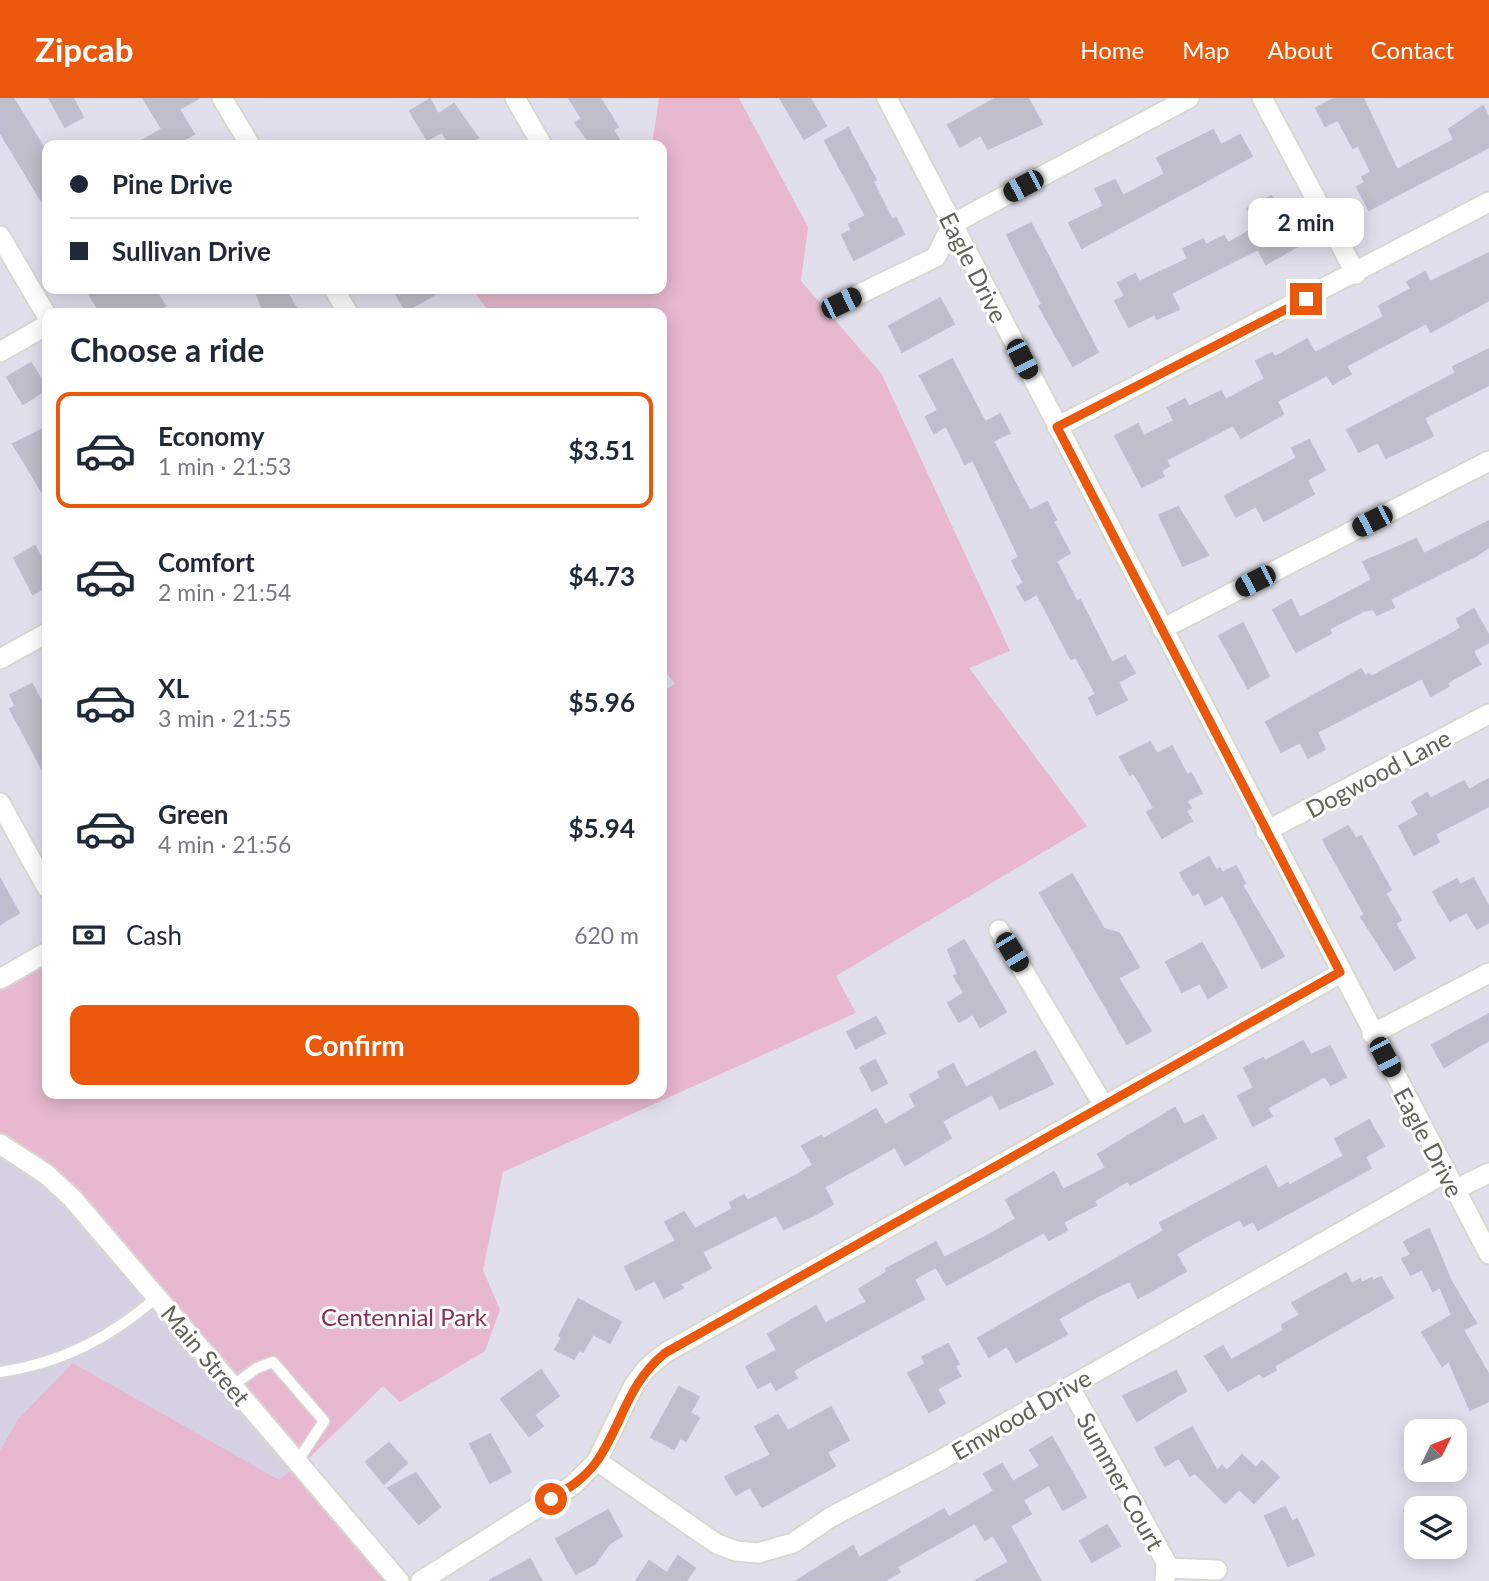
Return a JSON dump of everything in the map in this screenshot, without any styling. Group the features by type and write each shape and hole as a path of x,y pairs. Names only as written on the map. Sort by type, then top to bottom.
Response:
{"street":[{"path":"222,98 247,140"},
{"path":"515,98 539,140"},
{"name":"Eagle Drive","path":"887,98 1266,831 1489,1254"},
{"path":"841,303 936,257 952,224 1189,98"},
{"path":"1262,98 1356,274"},
{"path":"1057,427 1356,274 1489,202"},
{"path":"0,236 42,308"},
{"path":"0,352 42,328"},
{"path":"1162,629 1489,461"},
{"path":"0,659 42,636"},
{"name":"Dogwood Lane","path":"1266,831 1489,714"},
{"path":"0,803 42,879"},
{"path":"999,930 1104,1106"},
{"path":"0,979 42,955"},
{"path":"421,1581 573,1485 597,1461 634,1385 647,1367 665,1353 1340,972"},
{"path":"1373,1034 1489,973"},
{"name":"Main Street","path":"0,1144 46,1174 72,1198 399,1581"},
{"name":"Emwood Drive","path":"597,1461 717,1544 737,1551 758,1553 793,1543 831,1517 939,1461 1450,1181 1489,1173"},
{"name":"Summer Court","path":"1070,1387 1166,1574 1217,1570"}],"lane":[{"path":"0,1373 64,1357 122,1328 157,1297"},
{"path":"232,1386 257,1368 273,1362 324,1421 297,1461"}],"shaded area":[{"path":"0,1144 46,1174 299,1464 190,1557 0,1581"}],"green space":[{"path":"659,98 739,98 808,227 801,281 881,373 1010,651 969,668 1087,826 836,976 856,1013 667,1098 667,689 675,684 667,674 667,308 486,308 476,294 667,294 667,140 653,140"},
{"name":"Centennial Park","path":"42,955 42,1099 665,1099 503,1172 483,1270 500,1310 485,1351 400,1402 383,1386 301,1466 399,1581 0,1581 0,1451 18,1419 73,1363 279,1480 299,1464 72,1198 0,1144 0,979"}],"building":[{"path":"0,98 13,98 42,145 42,202 0,132"},
{"path":"49,98 73,98 83,117 65,127"},
{"path":"143,98 199,98 179,109 194,134 183,140 143,140 162,129"},
{"path":"569,98 600,98 618,127 613,130 619,140 588,140 575,123 582,119"},
{"path":"780,98 810,98 826,126 804,139"},
{"path":"996,98 1028,98 1042,124 988,149 981,135 960,147 948,125"},
{"path":"1336,98 1363,98 1397,170 1454,140 1449,129 1483,106 1489,118 1489,147 1369,210 1357,187 1365,182 1362,177 1371,172 1358,145 1353,148 1338,120 1325,126 1316,108"},
{"path":"430,99 438,114 454,104 478,138 447,140 442,132 427,140 410,111"},
{"path":"848,128 876,180 873,182 892,220 896,218 904,234 854,260 842,235 852,230 849,224 866,216 825,141"},
{"path":"1213,130 1221,145 1240,135 1252,156 1082,248 1069,223 1104,206 1095,189 1115,180 1123,196 1165,174 1157,158"},
{"path":"1271,196 1298,246 1266,264 1258,249 1171,293 1179,309 1157,319 1155,314 1129,327 1115,301 1125,296 1118,283 1135,274 1139,282 1188,259 1183,249 1203,239 1206,245 1224,236 1228,243 1257,227 1247,209"},
{"path":"1031,223 1098,352 1073,366 1039,306 1042,304 1007,235"},
{"path":"1489,253 1489,300 1431,332 1426,323 1346,366 1351,374 1333,384 1327,375 1277,401 1283,414 1241,438 1233,425 1166,460 1169,466 1161,471 1164,476 1142,487 1115,436 1138,424 1144,436 1174,421 1168,408 1185,399 1189,407 1221,391 1226,400 1265,379 1256,361 1272,353 1275,357 1307,339 1315,353 1384,317 1379,306 1411,289 1407,282 1425,272 1430,282"},
{"path":"89,294 158,294 165,306 161,308 98,308"},
{"path":"257,294 288,294 296,308 262,308"},
{"path":"396,294 435,294 411,308 404,308"},
{"path":"940,298 954,324 902,352 889,326"},
{"path":"1489,349 1489,385 1424,418 1433,436 1386,458 1378,442 1359,452 1347,430 1456,373 1453,367"},
{"path":"952,359 985,422 1000,414 1010,433 993,441 1030,511 1047,502 1056,520 1053,521 1070,553 1056,561 1077,602 1080,600 1112,663 1125,656 1135,673 1118,682 1127,700 1097,715 1089,698 1096,694 1076,657 1071,659 1037,594 1025,601 1017,587 1024,583 1012,561 1019,557 973,460 965,464 946,426 934,433 926,417 938,410 920,376"},
{"path":"31,363 42,381 42,392 23,404 7,377"},
{"path":"42,430 42,492 13,444"},
{"path":"1309,440 1325,470 1307,480 1314,494 1264,521 1256,506 1236,517 1225,496 1297,458 1292,448"},
{"path":"1178,507 1208,555 1183,566 1159,515"},
{"path":"1489,521 1489,547 1476,556 1390,599 1394,607 1377,615 1373,609 1363,611 1329,629 1331,633 1296,652 1273,610 1291,600 1300,618 1372,580 1363,562 1416,539 1424,554"},
{"path":"35,546 42,559 42,589 33,594 14,558"},
{"path":"1474,609 1489,636 1489,642 1473,651 1480,664 1447,683 1449,686 1431,696 1422,678 1317,732 1325,749 1308,758 1300,742 1281,752 1266,722 1361,669 1365,676 1369,674 1371,677 1446,637 1461,628 1457,619"},
{"path":"1243,623 1269,676 1248,688 1219,636"},
{"path":"32,684 42,703 42,769 10,709 16,706 10,695"},
{"path":"1150,742 1157,754 1172,746 1187,775 1191,773 1202,793 1186,801 1191,808 1186,811 1192,821 1162,838 1147,812 1154,808 1134,773 1130,775 1120,757"},
{"path":"1489,779 1489,806 1435,834 1439,842 1414,855 1399,826 1419,815 1412,802 1427,793 1430,799 1464,781 1469,790"},
{"path":"1348,826 1356,839 1361,836 1391,890 1385,893 1401,920 1395,923 1415,958 1395,970 1361,917 1365,915 1323,840"},
{"path":"1209,857 1216,870 1220,868 1222,873 1236,866 1245,883 1242,885 1284,956 1262,968 1223,895 1205,905 1199,892 1193,895 1180,873"},
{"path":"1072,874 1104,929 1119,933 1139,967 1118,978 1151,1031 1127,1044 1040,893"},
{"path":"1473,878 1489,907 1489,922 1477,929 1467,912 1450,921 1433,892 1457,879 1460,885"},
{"path":"0,879 19,913 0,924"},
{"path":"964,940 1006,1012 980,1027 973,1014 959,1022 948,1003 964,993 954,976 958,974 948,950"},
{"path":"1202,943 1227,987 1208,998 1200,983 1182,992 1166,962"},
{"path":"1489,1014 1489,1040 1444,1067 1432,1045"},
{"path":"876,1017 885,1033 856,1048 847,1032"},
{"path":"1303,1041 1311,1055 1330,1046 1346,1077 1331,1085 1325,1076 1267,1108 1272,1116 1253,1126 1238,1096 1254,1088 1244,1068 1263,1058 1265,1061"},
{"path":"1035,1051 1053,1084 1000,1109 992,1094 942,1121 951,1138 905,1165 895,1147 824,1187 833,1204 816,1214 784,1229 776,1215 702,1252 711,1268 680,1284 683,1288 664,1298 655,1280 636,1290 625,1267 676,1241 665,1222 684,1212 695,1229 733,1209 730,1203 744,1195 747,1201 795,1176 813,1165 802,1146 821,1136 823,1139 876,1109 885,1125 916,1107 910,1095 941,1078 938,1072 953,1064 966,1088"},
{"path":"875,1060 887,1083 872,1091 860,1068"},
{"path":"1175,1108 1184,1125 1203,1115 1216,1138 1130,1185 1128,1181 1094,1201 1096,1205 1063,1222 1067,1230 1049,1240 1044,1232 947,1285 936,1267 914,1279 924,1299 804,1364 793,1371 797,1378 776,1390 771,1381 758,1388 746,1367 777,1350 768,1334 816,1306 825,1324 867,1302 859,1289 887,1272 886,1269 936,1242 944,1258 987,1236 1016,1219 1006,1200 1054,1172 1063,1190 1106,1168 1098,1154"},
{"path":"1369,1120 1384,1146 1365,1157 1371,1168 1258,1230 1253,1221 1244,1226 1240,1219 1207,1236 1176,1254 1186,1271 1138,1298 1130,1281 1100,1295 1058,1319 1067,1334 1016,1362 1007,1346 989,1357 978,1338 1164,1231 1160,1223 1266,1166 1278,1189 1288,1183 1289,1186 1344,1156 1335,1139"},
{"path":"1429,1229 1451,1281 1476,1323 1463,1330 1489,1375 1489,1401 1470,1410 1449,1361 1442,1366 1422,1332 1452,1315 1440,1287 1433,1291 1422,1269 1411,1275 1402,1259 1411,1255 1404,1242"},
{"path":"1346,1273 1352,1284 1360,1279 1362,1283 1381,1277 1393,1298 1274,1366 1276,1370 1263,1377 1260,1373 1228,1391 1205,1356 1223,1346 1231,1360 1274,1336 1284,1330 1282,1325 1300,1315 1292,1303"},
{"path":"578,1299 621,1322 610,1343 593,1334 583,1352 579,1350 574,1359 555,1349"},
{"path":"948,1344 959,1364 955,1366 960,1376 937,1389 945,1403 929,1412 908,1373 926,1364 922,1357"},
{"path":"541,1370 559,1396 534,1415 543,1426 529,1436 501,1399"},
{"path":"1176,1371 1186,1391 1137,1421 1123,1396"},
{"path":"679,1387 699,1397 690,1413 699,1418 686,1441 680,1438 674,1449 651,1437"},
{"path":"831,1407 849,1440 827,1452 835,1466 762,1507 750,1487 736,1495 725,1477 771,1455 755,1427 778,1415 788,1431"},
{"path":"1192,1427 1217,1471 1222,1466 1227,1471 1242,1455 1256,1468 1262,1461 1279,1477 1254,1503 1239,1489 1225,1503 1195,1473 1190,1476 1179,1458 1165,1466 1155,1448"},
{"path":"490,1434 511,1472 490,1483 470,1444"},
{"path":"1052,1437 1086,1497 1063,1510 1049,1485 1023,1500 1031,1514 1010,1526 1041,1581 975,1581 1009,1562 993,1535 985,1540 975,1523 897,1567 900,1572 884,1581 796,1581 853,1546 859,1558 944,1509 949,1517 994,1491 984,1474 1002,1464 1013,1482 1040,1466 1030,1450"},
{"path":"389,1443 407,1463 384,1484 366,1462"},
{"path":"416,1473 440,1507 419,1524 388,1488"},
{"path":"1285,1507 1292,1522 1297,1519 1314,1555 1288,1566 1265,1516"},
{"path":"608,1510 622,1536 609,1544 595,1564 576,1574 556,1539"},
{"path":"1107,1525 1120,1546 1092,1562 1080,1541"},
{"path":"678,1556 695,1568 686,1581 636,1581 649,1561 667,1573"},
{"path":"530,1559 542,1581 489,1581"}],"route":[{"path":"551,1499 573,1485 597,1461 610,1440 634,1385 647,1367 665,1353 1340,972 1057,427 1306,299"}]}
